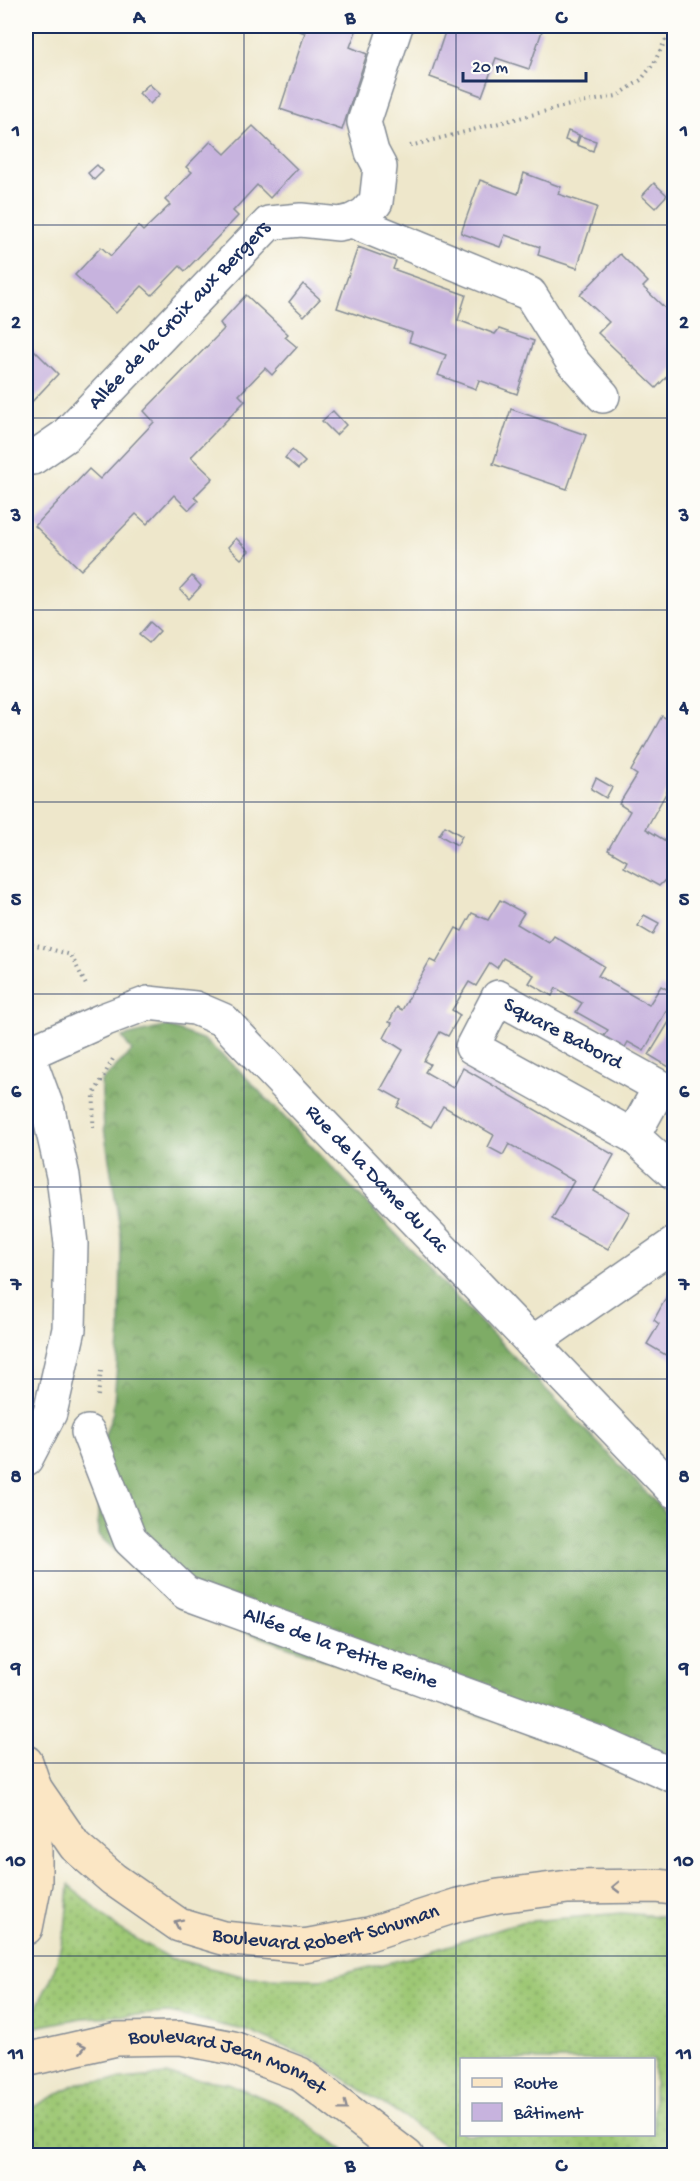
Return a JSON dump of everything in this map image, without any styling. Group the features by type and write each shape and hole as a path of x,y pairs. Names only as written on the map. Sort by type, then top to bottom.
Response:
{"main road":[{"name":"Boulevard Robert Schuman","path":"30,1775 75,1845 113,1879 179,1925 223,1938 304,1946 369,1934 458,1905 498,1896 568,1887 656,1886 675,1888"},
{"path":"26,1928 35,1883 30,1775"},
{"name":"Boulevard Jean Monnet","path":"26,2060 117,2038 182,2038 233,2048 300,2074 407,2156"}],"street":[{"path":"352,221 365,214 376,202 380,167 372,152 364,122 396,26"},
{"name":"Allée de la Croix aux Bergers","path":"26,457 33,458 65,436 268,224 301,220 339,224 352,221 530,294 572,361 603,396"},
{"name":"Square Babord","path":"633,1136 660,1087 498,997 472,1047 633,1136 675,1173"},
{"name":"Rue de la Dame du Lac","path":"26,1052 148,1003 195,1008 223,1020 675,1491"},
{"path":"26,1052 48,1110 63,1176 71,1244 69,1329 50,1413 26,1459"},
{"path":"532,1343 675,1244"},
{"path":"26,1437 50,1413"},
{"name":"Allée de la Petite Reine","path":"88,1432 130,1540 186,1593 599,1743 675,1776"}],"path":[{"path":"372,152 404,147 566,106 617,96 641,80 654,63 667,36 675,27"}],"green space":[{"path":"167,1026 204,1040 238,1069 674,1521 674,1785 177,1607 98,1535 98,1456 113,1412 120,1330 121,1236 104,1128 101,1081 132,1051 122,1037"},
{"path":"69,1885 119,1929 170,1958 250,1978 321,1979 420,1955 521,1922 621,1913 674,1917 674,2155 458,2155 315,2060 248,2031 169,2013 82,2018 26,2029 53,1974 65,1930"},
{"path":"166,2075 228,2083 289,2109 350,2155 26,2155 26,2111 78,2083"}],"building":[{"path":"298,26 358,26 350,47 367,54 342,130 280,109 305,33 297,30"},
{"path":"447,26 526,26 542,31 529,69 496,58 482,96 430,77"},
{"path":"149,84 160,94 150,104 139,93"},
{"path":"253,126 297,169 270,198 257,185 233,211 238,216 185,271 180,266 152,295 142,286 116,313 75,275 101,247 111,256 138,226 143,231 170,205 165,200 192,172 186,167 211,141 225,154"},
{"path":"568,131 579,135 576,144 565,140"},
{"path":"580,136 596,141 593,151 577,145"},
{"path":"97,165 103,171 94,180 88,173"},
{"path":"524,173 561,187 558,194 597,207 577,268 538,255 540,247 505,235 500,247 461,233 480,180 518,194"},
{"path":"654,183 667,195 655,208 642,196"},
{"path":"358,247 396,261 393,269 466,295 458,320 495,334 499,329 534,341 517,394 479,380 476,389 438,375 446,355 409,342 412,333 337,308"},
{"path":"620,254 648,282 643,287 674,317 674,369 656,388 598,333 609,322 580,295"},
{"path":"303,284 320,299 304,316 289,302"},
{"path":"246,295 288,334 285,337 297,347 272,375 265,368 239,395 245,401 191,457 213,478 194,497 198,501 189,510 174,495 147,524 136,514 81,570 35,526 89,469 100,479 154,422 144,411 224,329 220,323"},
{"path":"26,342 58,374 26,408"},
{"path":"511,409 586,435 567,489 493,464"},
{"path":"333,411 346,425 336,435 322,421"},
{"path":"292,450 305,462 298,469 285,458"},
{"path":"236,538 249,551 241,559 228,547"},
{"path":"192,576 201,586 189,599 180,589"},
{"path":"150,622 160,631 149,643 139,635"},
{"path":"674,710 674,779 646,829 674,846 674,887 664,881 659,886 624,867 627,861 608,850 630,811 619,804 637,775 631,771 662,716 669,720"},
{"path":"596,778 612,787 606,798 591,789"},
{"path":"445,826 462,836 457,845 439,835"},
{"path":"500,900 524,913 517,924 549,943 554,936 604,966 598,976 649,1005 661,986 674,993 674,997 644,1051 628,1042 624,1049 603,1037 608,1030 576,1012 582,1003 556,988 552,996 529,983 534,975 503,958 497,968 490,963 476,986 469,982 452,1010 460,1015 448,1036 440,1032 424,1061 430,1064 425,1072 453,1088 463,1068 614,1155 594,1191 630,1212 608,1249 552,1219 574,1181 509,1144 503,1155 488,1147 494,1135 443,1106 431,1127 397,1107 401,1100 381,1089 403,1050 384,1038 397,1007 402,1010 430,960 436,963 456,928 462,931 472,913 488,920"},
{"path":"644,915 659,923 653,935 638,926"},
{"path":"672,1017 674,1019 674,1070 649,1055"},
{"path":"674,1283 674,1360 647,1344 659,1324 654,1320"}]}
